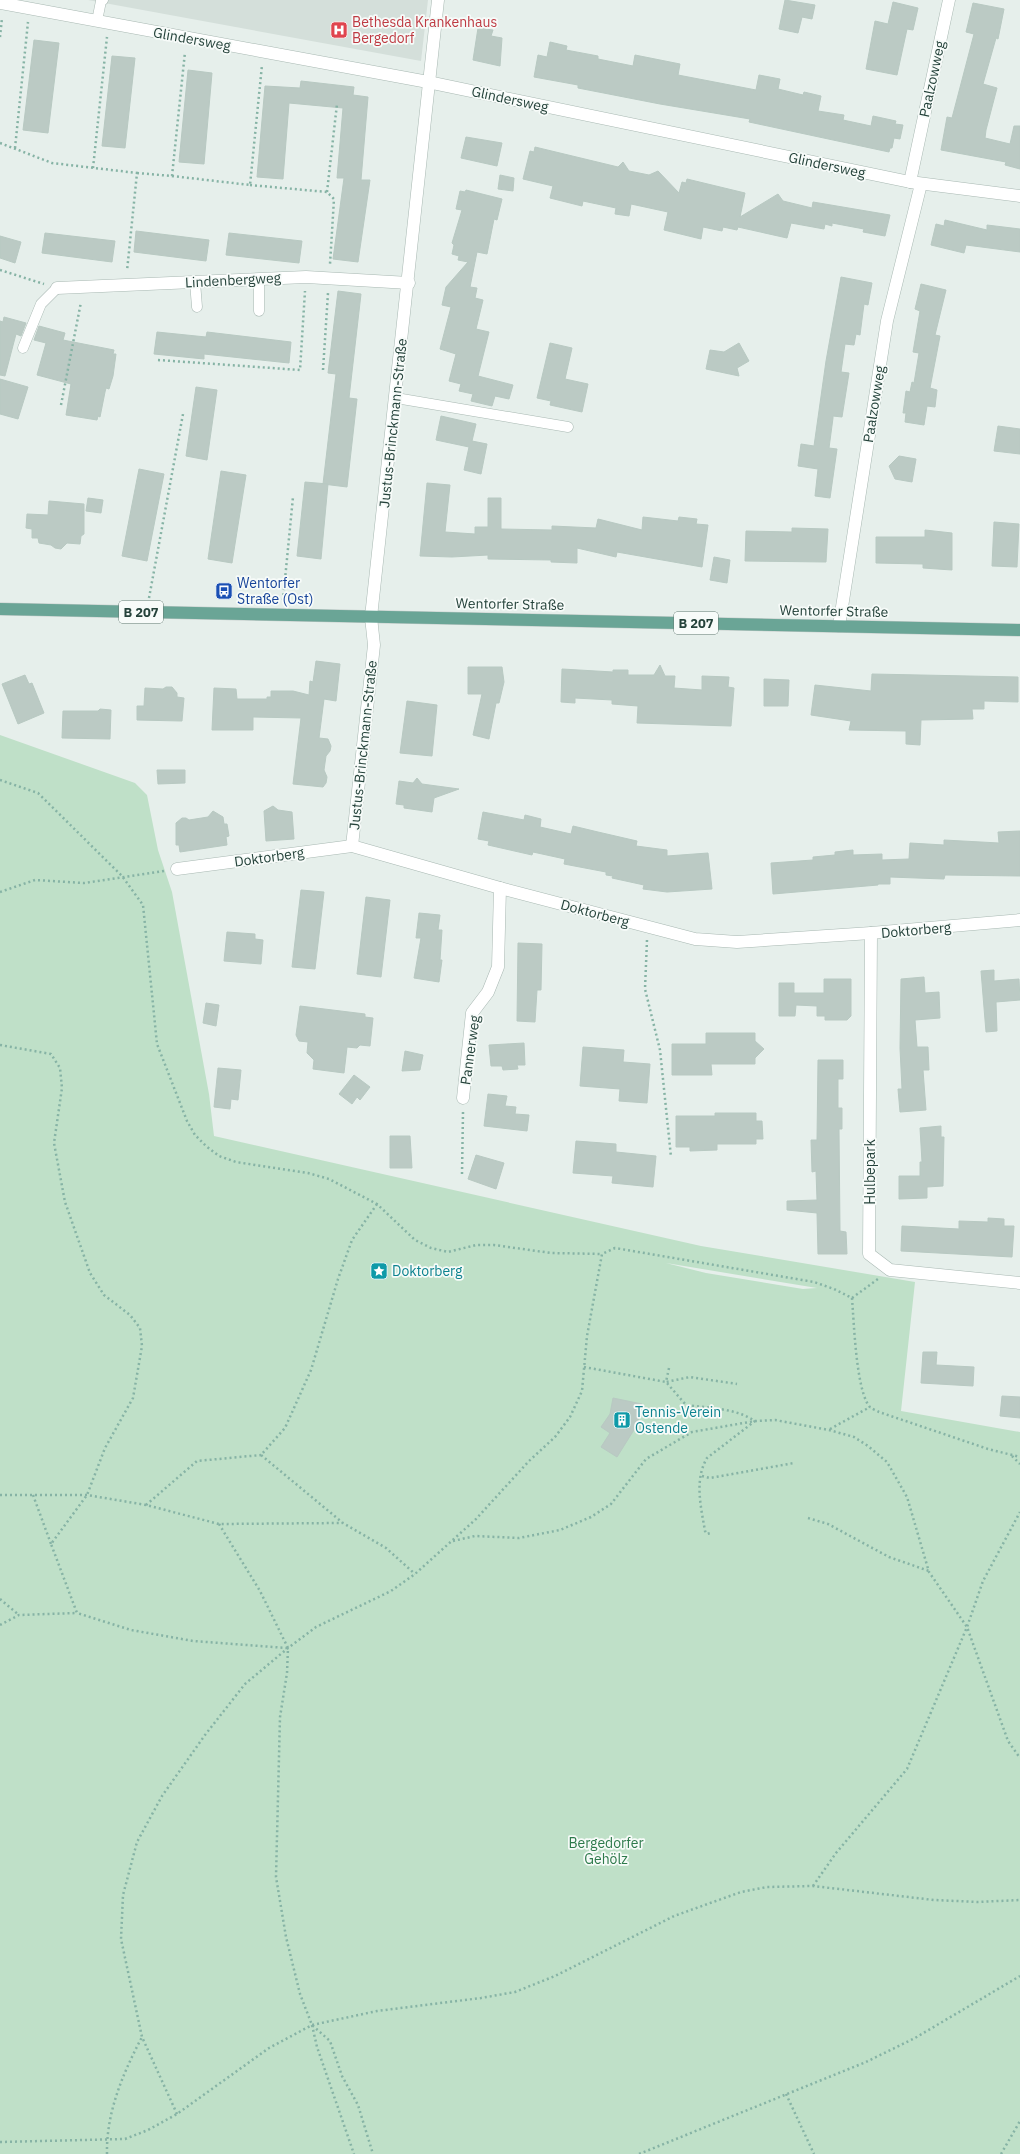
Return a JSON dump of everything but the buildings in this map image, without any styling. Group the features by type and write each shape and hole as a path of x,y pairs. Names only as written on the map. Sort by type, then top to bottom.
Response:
{"main road":[{"name":"Wentorfer Straße","path":"0,609 1020,630"}],"street":[{"name":"Justus-Brinckmann-Straße","path":"352,846 374,645 371,617 396,398 428,82 438,0"},
{"name":"Paalzowweg","path":"839,626 887,321 916,183 949,0"},
{"name":"Glindersweg","path":"2,4 428,82 916,183 1020,196"},
{"name":"Lindenbergweg","path":"57,288 306,277 408,283"},
{"name":"Doktorberg","path":"177,869 352,846 500,888 695,939 737,942 871,934 1020,920"},
{"name":"Pannerweg","path":"463,1098 472,1013 488,992 498,967 500,888"},
{"name":"Hulbepark","path":"871,934 869,1254 890,1270"},
{"path":"890,1270 1020,1283"}],"lane":[{"path":"101,0 103,22"},
{"path":"259,279 259,311"},
{"path":"196,282 197,307"},
{"path":"22,348 41,304 57,288"},
{"path":"396,398 568,427"}],"path":[{"path":"0,37 2,4"},
{"path":"15,148 29,9"},
{"path":"93,168 103,22"},
{"path":"172,176 187,38"},
{"path":"250,185 264,52"},
{"path":"327,192 337,104"},
{"path":"0,143 52,163 327,192 334,199 323,370"},
{"path":"126,285 137,173"},
{"path":"0,270 57,288"},
{"path":"158,360 300,370 306,277"},
{"path":"61,405 84,287"},
{"path":"146,612 183,414"},
{"path":"282,615 293,497"},
{"path":"0,780 38,793 122,876 143,905 157,1044 187,1121 195,1135 219,1156 236,1162 284,1169 322,1177 377,1204 415,1240 431,1248 448,1252 476,1245 494,1245 551,1253 602,1254 615,1248 814,1282 834,1289 852,1298"},
{"path":"0,892 36,880 84,883 122,876 177,869"},
{"path":"648,927 645,988 660,1050 671,1157"},
{"path":"0,1045 52,1054 60,1068 62,1088 54,1143 65,1202 90,1273 104,1295 130,1315 140,1328 142,1346 133,1398 105,1448 87,1495 51,1544"},
{"path":"462,1174 463,1098"},
{"path":"146,1505 197,1461 261,1455 285,1428 311,1370 338,1279 352,1240 377,1204"},
{"path":"176,2114 142,2037 121,1939 123,1895 137,1842 162,1796 205,1735 245,1684 316,1627 391,1591 415,1574 453,1542 529,1461 555,1437 570,1417 582,1391 587,1336 602,1254"},
{"path":"852,1298 890,1270"},
{"path":"852,1298 859,1370 864,1396 870,1407 879,1412 1020,1457"},
{"path":"584,1367 666,1382 690,1377 737,1384"},
{"path":"666,1382 669,1368"},
{"path":"666,1382 686,1405 733,1411 745,1414 755,1421"},
{"path":"829,1430 870,1407"},
{"path":"453,1542 475,1536 518,1538 560,1530 591,1517 611,1504 646,1459 692,1432 755,1421 775,1420 829,1430 854,1437 868,1446 887,1462 907,1497 929,1572 966,1628 1008,1741 1020,1758"},
{"path":"711,1533 707,1534 705,1531 698,1484 707,1458 755,1421"},
{"path":"261,1455 343,1523 386,1548 415,1574"},
{"path":"1011,1455 1020,1464"},
{"path":"702,1476 710,1478 794,1463"},
{"path":"0,1495 87,1495 146,1505 219,1524 343,1523"},
{"path":"33,1495 77,1613"},
{"path":"813,1886 836,1853 907,1769 966,1628 983,1580 1020,1512"},
{"path":"808,1518 828,1524 889,1557 929,1572"},
{"path":"219,1524 260,1591 288,1648 287,1673 280,1717 276,1877 288,1944 300,1994 312,2025 317,2046 354,2154"},
{"path":"0,1599 19,1615"},
{"path":"0,1625 19,1615 77,1613 131,1630 193,1641 288,1648"},
{"path":"0,2142 125,2139 148,2130 176,2114 263,2052 312,2025 377,2011 481,1998 515,1992 555,1976 674,1916 720,1899 766,1887 813,1886 934,1900 978,1902 1020,1900"},
{"path":"639,2154 866,2062 914,2038 1020,1976"},
{"path":"312,2025 330,2041 342,2076 358,2105 373,2154"},
{"path":"106,2154 106,2140 125,2070 142,2037"},
{"path":"786,2094 814,2154"},
{"path":"1001,2154 1020,2121"}],"shaded area":[{"name":"Bethesda Krankenhaus Bergedorf","path":"88,0 428,0 421,61"}],"green space":[{"name":"Bergedorfer Gehölz","path":"0,735 135,783 147,795 158,850 172,892 209,1094 214,1136 701,1246 915,1282 901,1411 1020,1432 1020,2154 0,2154","holes":["666,1263 817,1288 803,1289 706,1273"]}],"place":[{"name":"Bethesda Krankenhaus Bergedorf","path":"339,30"},
{"name":"Wentorfer Straße (Ost)","path":"224,591"},
{"name":"Doktorberg","path":"379,1271"},
{"name":"Tennis-Verein Ostende","path":"622,1420"}]}
